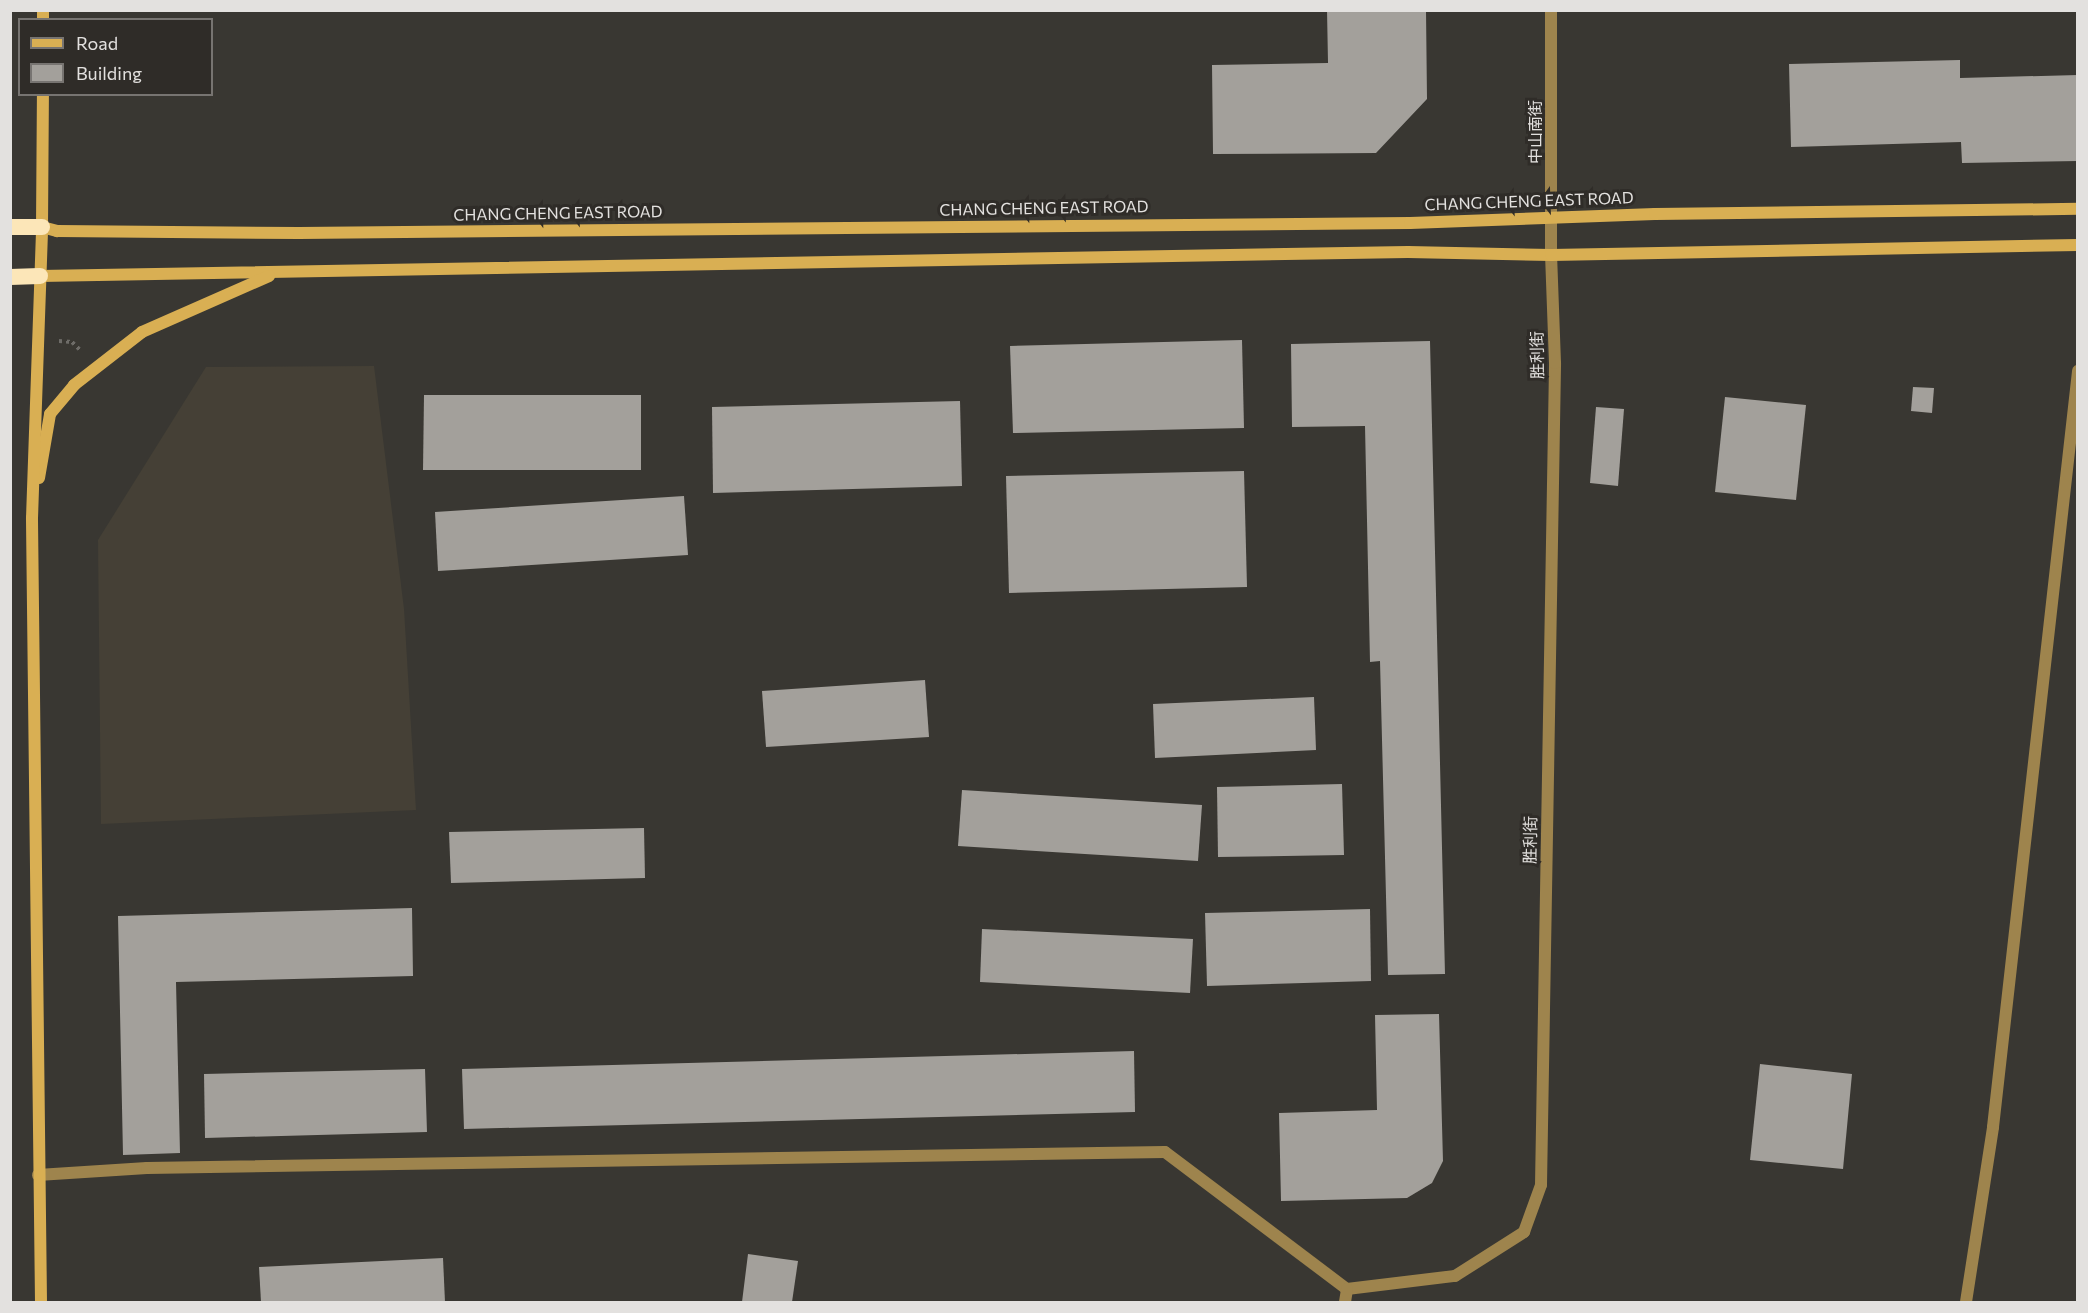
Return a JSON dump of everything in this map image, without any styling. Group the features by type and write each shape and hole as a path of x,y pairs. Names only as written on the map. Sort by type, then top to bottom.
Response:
{"highway":[{"name":"CHANG CHENG EAST ROAD","path":"10,227 42,227"},
{"path":"10,277 40,276"}],"main road":[{"path":"40,1302 32,518 42,227 43,96"},
{"name":"CHANG CHENG EAST ROAD","path":"42,227 57,231 299,233 1398,223 1551,217 2078,209"},
{"path":"40,276 1408,252 1551,255 2078,245"},
{"path":"32,518 50,414 74,385 142,332 276,273"}],"street":[{"name":"中山南街","path":"1551,10 1551,255"},
{"name":"胜利街","path":"1347,1289 1455,1276 1524,1232 1541,1185 1555,363 1551,255"},
{"path":"1966,1302 1993,1127 2078,371"},
{"path":"38,1175 159,1168 1166,1152 1347,1289 1345,1302"}],"path":[{"path":"37,339 72,342 98,367"}],"shaded area":[{"path":"374,366 404,609 416,810 101,824 98,540 206,367"}],"building":[{"path":"1327,10 1426,10 1427,99 1376,153 1213,154 1212,65 1328,63"},
{"path":"1960,60 1960,78 2078,75 2078,161 1962,163 1961,142 1791,147 1789,64"},
{"path":"1242,340 1244,428 1013,433 1010,346"},
{"path":"1430,341 1445,974 1388,975 1380,661 1370,662 1365,426 1292,427 1291,344"},
{"path":"1913,387 1934,388 1932,413 1911,411"},
{"path":"424,395 641,395 641,470 423,470"},
{"path":"1725,397 1806,405 1796,500 1715,492"},
{"path":"960,401 962,486 713,493 712,407"},
{"path":"1596,407 1624,409 1618,486 1590,483"},
{"path":"1244,471 1247,587 1009,593 1006,476"},
{"path":"684,496 688,555 438,571 435,512"},
{"path":"925,680 929,737 766,747 762,691"},
{"path":"1314,697 1316,750 1155,758 1153,704"},
{"path":"1342,784 1344,855 1218,857 1217,787"},
{"path":"962,790 1202,805 1198,861 958,846"},
{"path":"644,828 645,878 451,883 449,832"},
{"path":"412,908 413,976 176,982 180,1153 123,1155 118,916"},
{"path":"1370,909 1371,981 1207,986 1205,913"},
{"path":"982,929 1193,939 1190,993 980,982"},
{"path":"1439,1014 1443,1161 1432,1183 1407,1198 1281,1201 1279,1113 1377,1110 1375,1015"},
{"path":"1134,1051 1135,1112 464,1129 462,1069"},
{"path":"1760,1064 1852,1074 1843,1169 1750,1160"},
{"path":"425,1069 427,1132 205,1138 204,1074"},
{"path":"748,1254 798,1261 792,1302 742,1302"},
{"path":"443,1258 445,1302 261,1302 259,1267"}]}
